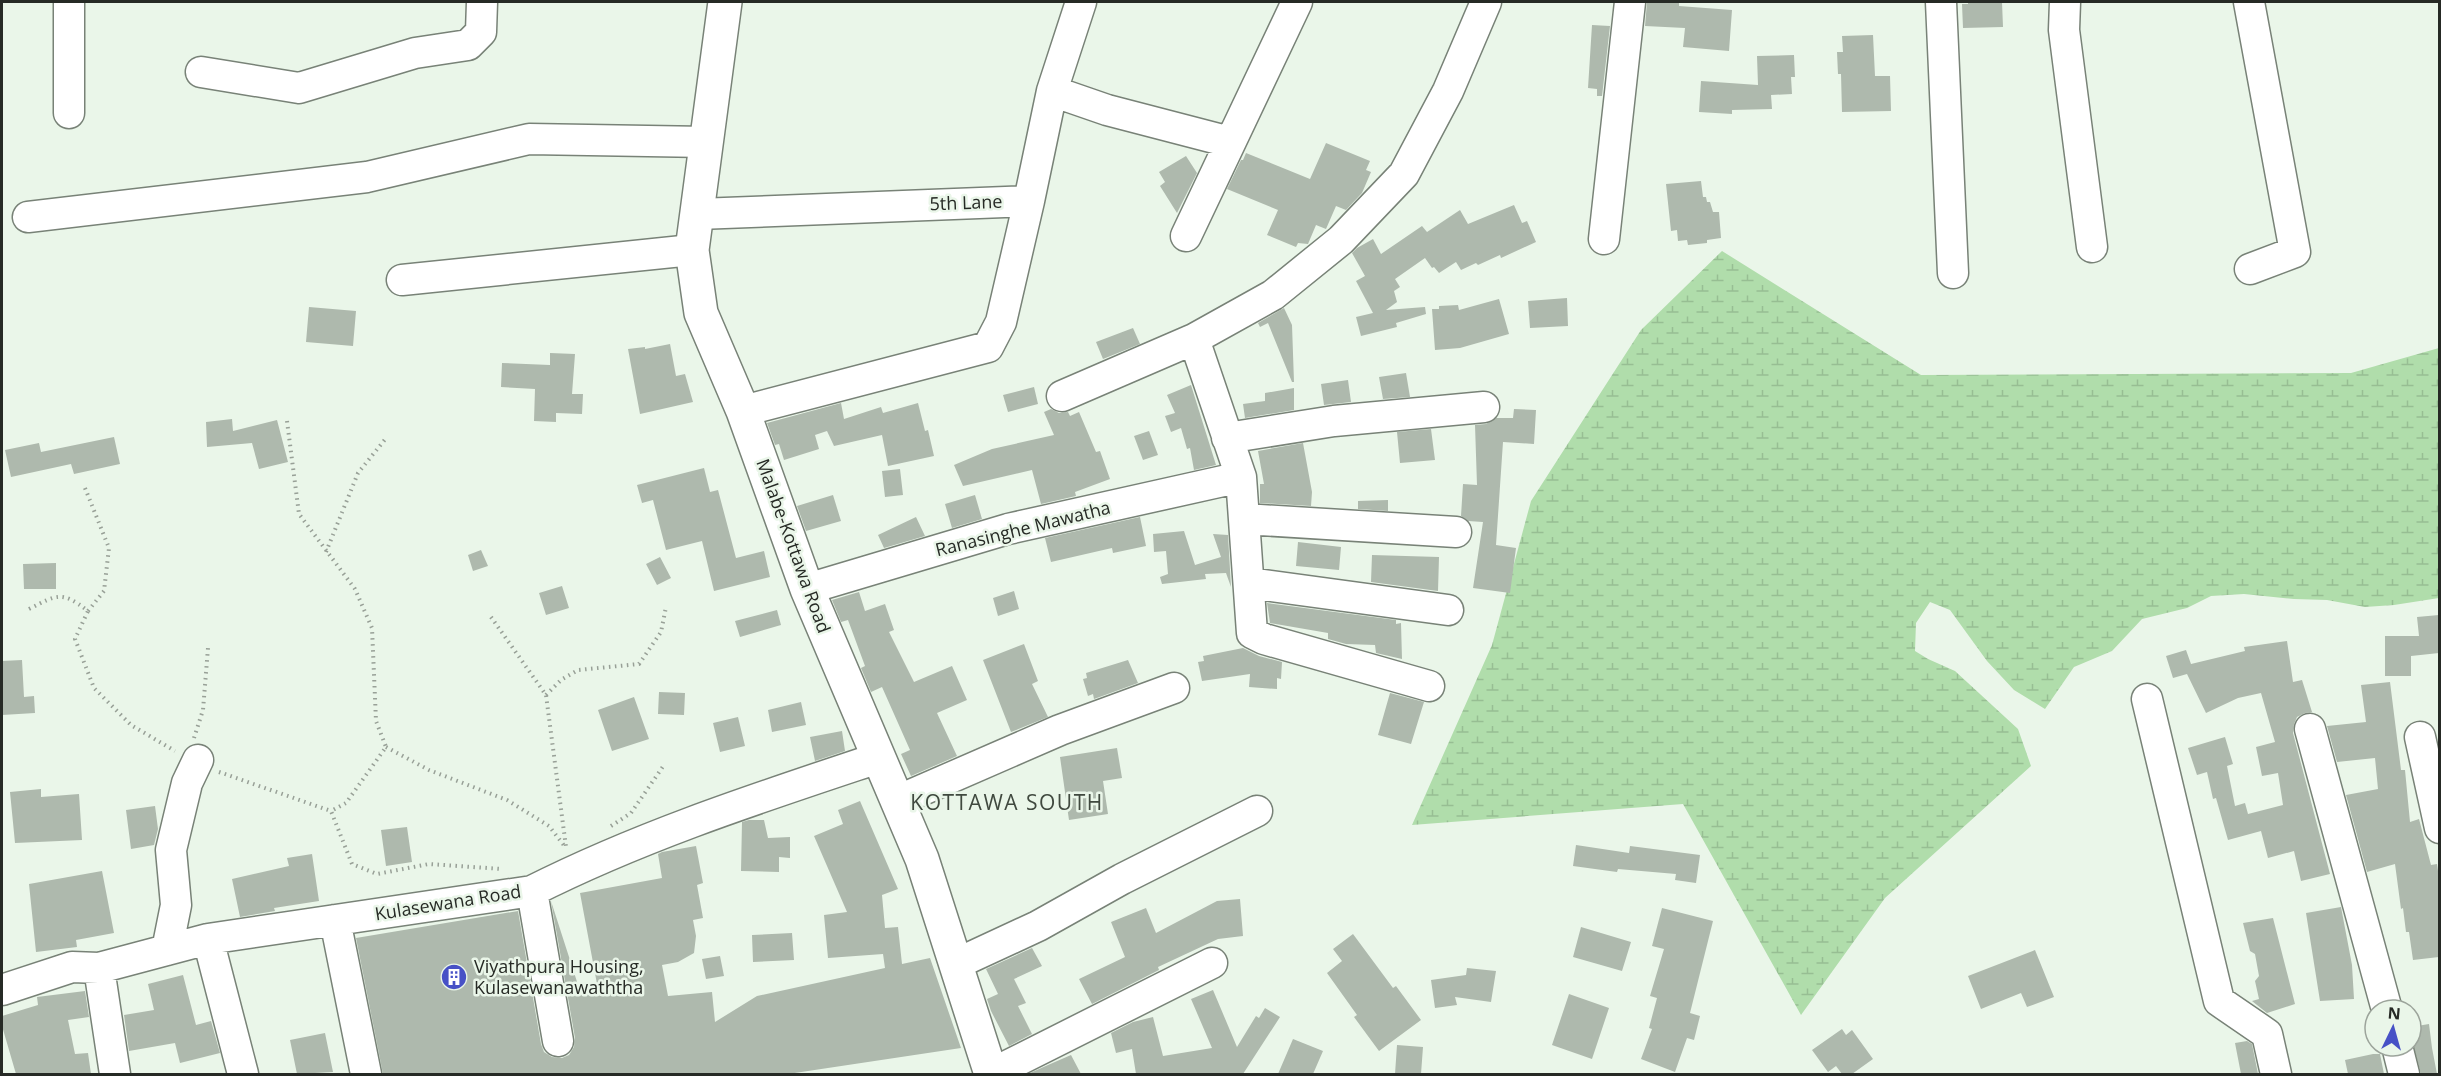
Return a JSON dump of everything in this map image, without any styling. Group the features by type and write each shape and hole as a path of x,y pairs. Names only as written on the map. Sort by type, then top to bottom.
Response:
{"main road":[{"name":"Malabe-Kottawa Road","path":"725,2 692,250 702,313 743,411 807,589 922,859 991,1074"}],"street":[{"path":"69,2 69,113"},
{"path":"201,72 299,88 415,53 468,45 481,32 482,2"},
{"name":"5th Lane","path":"698,214 1029,201 1052,91 1081,2"},
{"path":"1186,236 1296,2"},
{"path":"1062,396 1194,339 1273,295 1341,240 1404,174 1448,91 1486,2"},
{"path":"1604,239 1630,2"},
{"path":"1941,2 1953,273"},
{"path":"2065,2 2064,30 2092,247"},
{"path":"2249,2 2295,252 2250,269"},
{"path":"1052,91 1107,110 1230,142"},
{"path":"28,217 367,177 529,139 707,142"},
{"path":"743,411 988,347 1001,322 1029,201"},
{"path":"402,280 692,250"},
{"path":"1194,339 1241,477 1252,633 1264,639 1429,686"},
{"path":"1227,438 1334,421 1484,407"},
{"name":"Ranasinghe Mawatha","path":"807,589 1008,529 1241,477"},
{"path":"1244,519 1456,532"},
{"path":"1249,583 1448,610"},
{"path":"897,801 1059,730 1174,688"},
{"path":"2146,699 2219,1001 2267,1034 2276,1074"},
{"path":"2310,729 2384,998"},
{"path":"2420,737 2439,828"},
{"name":"Kulasewana Road","path":"2,990 72,967 99,968 208,939 532,891 566,856 696,820 878,758"},
{"path":"167,950 176,905 171,850 193,760"},
{"path":"956,964 1038,927 1122,879 1257,812"},
{"path":"532,891 558,1041"},
{"path":"335,920 366,1074"},
{"path":"208,939 243,1074"},
{"path":"991,1074 1212,963"},
{"path":"99,968 115,1074"},
{"path":"2400,1058 2404,1074"}],"path":[{"path":"287,421 299,514 355,589 372,628 376,721 386,747 429,770 507,800 549,826 566,856"},
{"path":"326,553 358,472 387,437"},
{"path":"85,488 109,548 104,591 88,611 75,639 94,688 131,725 222,774 331,811 346,803 386,747"},
{"path":"29,609 54,596 71,598 88,611"},
{"path":"546,694 561,680 578,670 639,664 661,632 666,606"},
{"path":"491,617 546,694 566,856"},
{"path":"193,760 203,710 208,648"},
{"path":"605,830 631,813 663,765"},
{"path":"331,811 352,864 377,874 429,864 508,870"}],"green space":[{"path":"1722,251 1921,375 2351,373 2439,348 2439,598 2365,607 2327,600 2244,594 2211,596 2187,608 2142,619 2112,651 2074,667 2045,709 2014,690 1987,661 1950,610 1930,602 1916,623 1915,651 1955,671 2018,729 2031,766 1885,898 1801,1015 1683,804 1412,825 1492,645 1531,501 1641,330"}],"building":[{"path":"1647,2 1679,2 1679,6 1732,10 1729,51 1683,47 1685,28 1645,26"},
{"path":"1968,2 2002,2 2003,27 1963,28 1962,4 1968,4"},
{"path":"1592,25 1610,26 1602,96 1597,96 1597,89 1588,88"},
{"path":"1873,35 1875,76 1890,76 1891,111 1842,112 1841,74 1838,74 1837,52 1843,52 1842,36"},
{"path":"1794,55 1795,77 1791,77 1792,94 1771,95 1772,109 1732,110 1732,114 1699,112 1701,81 1758,85 1757,56"},
{"path":"1326,143 1370,161 1366,170 1371,172 1362,193 1346,210 1336,206 1326,229 1316,225 1308,244 1298,243 1296,247 1267,235 1278,210 1227,189 1241,160 1246,153 1310,179"},
{"path":"1186,156 1197,173 1177,213 1160,186 1165,182 1159,172"},
{"path":"1701,181 1703,197 1710,202 1713,212 1719,212 1721,238 1707,240 1707,243 1688,245 1687,240 1678,241 1677,230 1671,231 1666,184"},
{"path":"1514,205 1522,223 1527,221 1536,242 1501,258 1500,255 1461,270 1456,262 1439,273 1425,258 1395,279 1400,287 1394,291 1397,302 1386,310 1425,307 1426,314 1396,323 1397,327 1361,336 1356,317 1373,313 1356,281 1365,276 1352,253 1357,248 1373,239 1381,254 1422,226 1427,232 1460,210 1468,224"},
{"path":"1567,298 1568,326 1530,328 1528,301"},
{"path":"1499,299 1509,334 1460,348 1435,350 1432,309 1439,309 1439,306 1458,305 1459,310"},
{"path":"309,307 356,311 353,346 306,342"},
{"path":"1284,308 1292,325 1294,382 1292,382 1268,323 1260,327 1258,323"},
{"path":"1133,328 1140,344 1103,359 1096,342"},
{"path":"670,344 676,376 685,374 693,402 640,414 628,349 645,347 645,349"},
{"path":"550,353 575,354 572,394 583,394 582,414 556,413 556,422 534,421 535,389 501,387 502,363 550,365"},
{"path":"1406,373 1410,397 1383,399 1379,377"},
{"path":"1348,380 1351,402 1324,405 1321,384"},
{"path":"1191,385 1216,465 1194,470 1190,448 1187,449 1181,428 1171,432 1165,416 1175,413 1167,395"},
{"path":"1034,387 1038,404 1008,412 1003,395"},
{"path":"1294,388 1294,410 1245,418 1243,404 1265,401 1265,393"},
{"path":"841,403 844,419 881,407 883,413 918,403 934,456 888,466 882,435 834,446 827,431 815,435 819,449 784,460 779,444 775,445 767,423"},
{"path":"1051,409 1059,413 1068,412 1070,416 1079,412 1096,452 1100,451 1110,479 1075,492 1076,496 1041,504 1032,470 963,486 954,465 992,449 1054,435 1044,412"},
{"path":"1514,409 1536,410 1534,444 1503,442 1496,545 1516,548 1510,593 1473,588 1483,522 1468,521 1461,516 1463,484 1477,485 1475,425 1486,424 1496,418 1513,418"},
{"path":"232,419 233,431 277,420 288,462 259,469 252,443 207,447 206,422"},
{"path":"1431,429 1435,460 1400,463 1397,432"},
{"path":"1149,431 1158,455 1143,460 1134,436"},
{"path":"114,437 120,464 74,474 71,464 11,477 5,450 39,443 41,452"},
{"path":"1303,443 1312,492 1311,506 1260,503 1260,484 1264,484 1258,451"},
{"path":"704,468 710,492 718,490 736,558 764,551 770,577 714,591 702,541 666,550 653,500 642,503 637,485"},
{"path":"900,469 903,495 885,497 882,471"},
{"path":"833,495 841,521 806,531 797,506"},
{"path":"975,495 982,519 952,528 945,504"},
{"path":"1388,500 1388,511 1358,509 1358,501"},
{"path":"916,517 925,536 884,548 878,535"},
{"path":"1140,517 1146,546 1113,553 1112,548 1051,562 1045,538"},
{"path":"1184,531 1195,565 1221,557 1213,534 1228,535 1231,587 1226,573 1205,574 1206,579 1162,584 1160,577 1168,574 1166,551 1154,552 1153,534"},
{"path":"1298,542 1341,547 1339,570 1296,566"},
{"path":"481,550 488,566 473,571 468,555"},
{"path":"1372,555 1439,557 1438,591 1371,582"},
{"path":"660,557 671,578 657,585 646,564"},
{"path":"56,563 56,589 24,589 23,564"},
{"path":"562,586 569,608 546,615 539,593"},
{"path":"1014,591 1019,609 998,616 993,598"},
{"path":"859,592 865,611 885,604 894,630 889,632 914,682 952,666 967,700 937,713 957,756 911,776 901,754 910,750 882,687 871,692 861,668 865,666 848,620 841,622 832,600"},
{"path":"1267,603 1396,620 1396,624 1401,623 1402,659 1376,653 1375,645 1346,644 1328,639 1328,633 1270,623"},
{"path":"777,610 781,625 740,637 735,621"},
{"path":"2439,615 2439,653 2411,656 2411,676 2385,676 2385,636 2419,636 2417,617"},
{"path":"2287,641 2293,682 2302,680 2312,712 2297,717 2293,733 2330,874 2301,881 2294,851 2268,858 2261,831 2228,840 2216,798 2213,799 2207,772 2197,775 2188,748 2225,737 2233,764 2227,766 2235,806 2245,803 2248,814 2283,805 2278,773 2262,776 2256,747 2275,742 2261,693 2238,698 2206,713 2187,674 2173,678 2166,656 2186,650 2191,664 2245,651 2244,647"},
{"path":"1024,644 1038,681 1032,684 1048,717 1011,732 983,660"},
{"path":"1243,648 1259,656 1282,662 1281,679 1277,678 1277,689 1249,687 1250,674 1202,681 1198,662 1204,661 1203,656"},
{"path":"22,660 24,697 34,696 35,713 2,715 2,661"},
{"path":"1128,660 1138,683 1094,699 1093,694 1088,696 1083,679 1087,678 1086,673"},
{"path":"2390,682 2401,770 2405,770 2410,822 2419,819 2431,865 2437,864 2439,957 2413,960 2409,932 2406,932 2403,908 2401,909 2395,864 2367,872 2346,795 2378,789 2375,758 2337,762 2327,726 2366,722 2361,685"},
{"path":"659,692 685,693 684,715 658,714"},
{"path":"1390,693 1424,702 1411,744 1378,735"},
{"path":"634,697 649,739 612,751 598,710"},
{"path":"801,702 806,725 772,732 768,710"},
{"path":"738,717 745,746 720,752 713,723"},
{"path":"842,731 845,751 815,761 810,737"},
{"path":"1117,748 1122,778 1103,781 1108,814 1069,820 1060,757"},
{"path":"41,789 41,797 79,794 82,840 15,843 10,792"},
{"name":"Viyathpura Housing, Kulasewanawaththa","path":"860,801 898,889 882,895 885,928 898,927 902,964 930,958 961,1048 788,1074 383,1074 356,938 518,911 541,1044 544,1052 552,1057 562,1058 569,1055 574,1047 575,1038 551,901 579,988 597,984 580,893 662,878 658,854 662,852 696,846 703,883 697,885 703,918 693,920 696,936 694,953 678,962 662,965 668,996 712,992 715,1022 757,996 885,968 883,954 828,958 824,915 847,912 814,836 843,824 838,810"},
{"path":"155,806 158,829 154,845 131,849 126,810"},
{"path":"764,820 768,838 790,837 790,858 779,857 779,872 741,871 742,822"},
{"path":"407,827 412,862 386,866 381,830"},
{"path":"1576,845 1629,853 1630,846 1700,855 1696,883 1675,880 1676,874 1618,869 1617,872 1573,866"},
{"path":"312,854 319,901 274,908 275,911 240,917 232,879 289,866 287,858"},
{"path":"102,871 114,933 76,940 77,947 36,952 29,884"},
{"path":"1240,899 1243,936 1218,939 1158,967 1159,970 1092,1004 1079,979 1125,957 1111,922 1146,908 1156,933 1217,901"},
{"path":"2341,907 2352,965 2354,999 2320,1001 2306,913"},
{"path":"1662,908 1713,921 1690,1013 1700,1016 1694,1040 1687,1038 1675,1072 1641,1059 1652,1029 1649,1028 1657,998 1650,996 1664,949 1652,946"},
{"path":"2273,918 2295,1004 2267,1013 2252,1001 2259,999 2255,981 2259,976 2255,954 2250,951 2243,923"},
{"path":"1581,927 1631,942 1622,971 1573,957"},
{"path":"792,933 794,960 753,962 752,935"},
{"path":"1353,934 1393,988 1396,986 1421,1020 1379,1051 1354,1017 1357,1015 1327,973 1342,961 1333,949"},
{"path":"1032,948 1042,966 1014,979 1026,1003 1018,1006 1032,1034 1009,1046 987,999 998,994 986,969"},
{"path":"2035,950 2054,997 2027,1007 2021,993 1981,1009 1968,976"},
{"path":"720,956 724,976 706,979 702,959"},
{"path":"1467,968 1496,971 1491,1002 1455,997 1457,1005 1435,1008 1431,980 1466,975"},
{"path":"183,975 196,1025 211,1021 220,1053 180,1063 175,1043 129,1051 124,1015 154,1010 148,984"},
{"path":"1213,990 1237,1047 1256,1016 1259,1018 1265,1008 1280,1017 1243,1074 1136,1074 1132,1049 1116,1053 1111,1033 1133,1022 1153,1017 1163,1056 1212,1048 1191,999"},
{"path":"85,991 89,1017 68,1020 75,1054 88,1053 91,1074 16,1074 2,1026 2,1016 38,1005 37,997"},
{"path":"1569,994 1609,1008 1592,1059 1552,1045"},
{"path":"2429,1024 2437,1074 2421,1074 2417,1058 2423,1058 2423,1025"},
{"path":"1842,1029 1846,1035 1852,1030 1873,1059 1852,1074 1842,1074 1836,1066 1828,1072 1812,1050"},
{"path":"325,1033 333,1072 297,1074 290,1040"},
{"path":"1293,1039 1323,1051 1313,1074 1278,1074"},
{"path":"2247,1041 2252,1044 2258,1074 2241,1074 2235,1043"},
{"path":"1397,1045 1423,1047 1421,1074 1395,1074"},
{"path":"1071,1055 1081,1074 1028,1074 1048,1065"},
{"path":"2363,1056 2363,1058 2381,1058 2384,1074 2348,1074 2345,1060"}],"place":[{"name":"Viyathpura Housing, Kulasewanawaththa","path":"454,977"}],"district":[{"name":"KOTTAWA SOUTH","path":"1007,803"}]}
